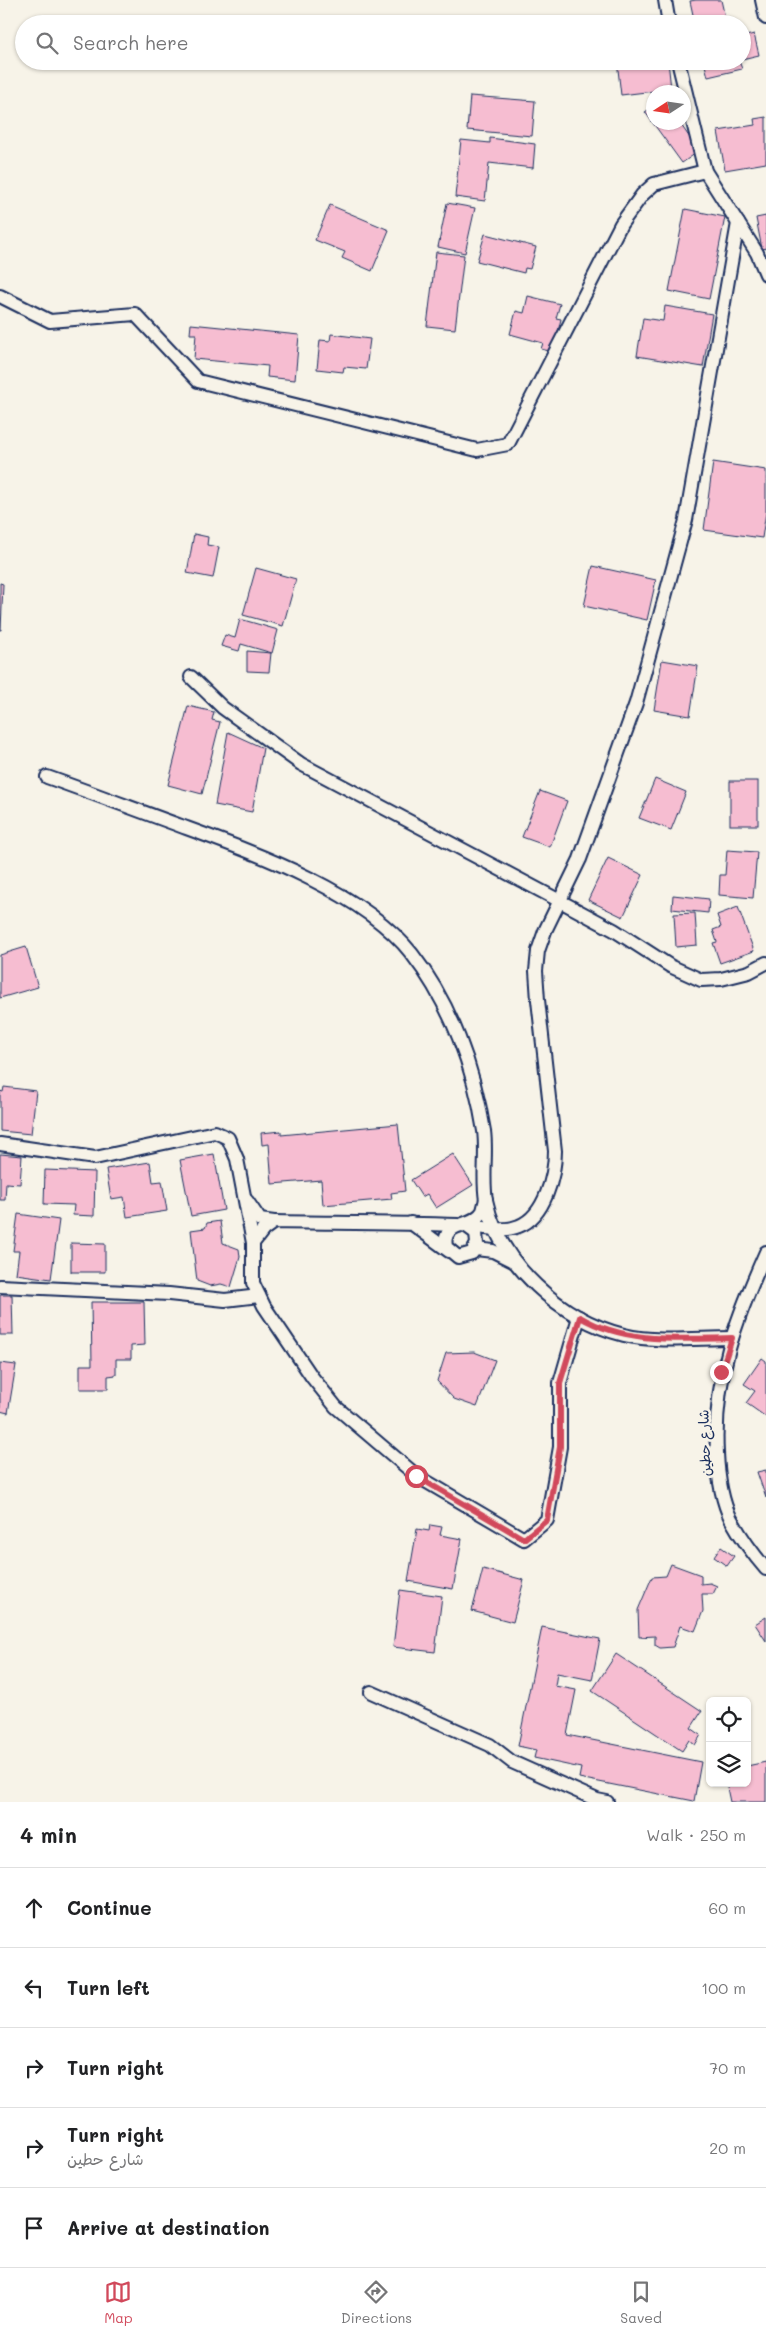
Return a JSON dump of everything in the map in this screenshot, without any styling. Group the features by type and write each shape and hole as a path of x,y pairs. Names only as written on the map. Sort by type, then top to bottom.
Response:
{"street":[{"path":"665,0 668,15"},
{"path":"764,0 766,18"},
{"path":"680,70 705,171 757,253 766,274"},
{"path":"0,296 50,321 135,314 198,381 476,450 508,444 621,224 642,196 654,184 705,171"},
{"path":"244,1196 260,1220 274,1222 410,1223 462,1225 496,1229 520,1226 533,1215 547,1195 555,1171 551,1101 536,971 538,951 544,931 580,859 636,704 686,520 738,223"},
{"path":"191,678 223,708 300,764 614,930 670,966 701,980 721,979 750,972 766,963"},
{"path":"47,777 270,858 354,904 384,925 415,959 445,1007 458,1035 469,1066 484,1132 486,1199 496,1229 518,1264 535,1284 562,1307 591,1324 625,1335 660,1339 732,1338"},
{"path":"0,1144 95,1158 183,1137 222,1133 232,1144 244,1196 253,1243 253,1283 259,1296 312,1378 336,1407 416,1476 524,1539 547,1520 560,1447 560,1383 580,1317"},
{"path":"449,1251 445,1242 446,1236 452,1228 475,1219 482,1212 486,1199"},
{"path":"253,1243 263,1230 274,1222"},
{"path":"410,1223 458,1257 463,1257 488,1242 496,1229"},
{"path":"462,1225 468,1226 476,1233 476,1248"},
{"path":"476,1248 493,1251 518,1264"},
{"name":"شارع حطين","path":"766,1252 744,1302 721,1372 715,1421 718,1472 731,1518 752,1553 766,1569"},
{"path":"0,1286 169,1294 224,1300 259,1296"},
{"path":"371,1692 490,1745 512,1762 600,1801"}],"building":[{"path":"721,0 724,15 693,15 690,1"},
{"path":"754,34 759,55 751,57 751,35"},
{"path":"618,70 669,70 671,85 646,85 646,92 621,95"},
{"path":"706,70 738,70 708,77"},
{"path":"470,96 535,101 532,136 467,130"},
{"path":"766,117 766,163 725,170 718,131 755,125 754,119"},
{"path":"658,130 685,130 699,151 682,163"},
{"path":"490,138 535,144 533,168 489,163 485,201 455,197 461,140 490,143"},
{"path":"447,203 475,208 465,253 438,247"},
{"path":"330,205 389,230 372,271 342,258 345,252 315,240"},
{"path":"685,209 725,217 709,299 669,291"},
{"path":"766,216 766,248 762,249 756,218"},
{"path":"485,234 536,247 530,269 525,268 524,273 477,261"},
{"path":"436,252 464,255 455,329 427,326"},
{"path":"528,296 560,304 556,318 561,319 553,352 541,349 543,343 510,334 516,311 524,313"},
{"path":"665,306 712,314 703,367 637,356 643,318 663,321"},
{"path":"191,324 299,335 295,380 267,377 268,366 194,359 196,334 190,334"},
{"path":"331,334 370,339 366,369 344,367 343,372 317,369 320,340 330,341"},
{"path":"713,462 766,470 766,512 762,538 704,530"},
{"path":"194,534 208,537 207,545 219,547 213,578 187,573"},
{"path":"593,566 656,580 647,620 584,606"},
{"path":"256,568 296,579 283,626 243,615"},
{"path":"0,583 3,584 1,630 0,630"},
{"path":"240,619 278,630 272,653 241,644 239,651 221,646 225,635 235,638"},
{"path":"247,651 271,653 269,672 247,671"},
{"path":"662,660 698,666 690,716 654,710"},
{"path":"188,706 214,712 212,720 220,722 202,794 168,785"},
{"path":"228,732 263,748 252,812 215,805"},
{"path":"655,779 686,792 671,830 639,818"},
{"path":"730,781 758,781 758,825 730,825"},
{"path":"540,791 567,801 550,847 522,837"},
{"path":"727,850 757,852 753,898 719,895 720,875 725,875"},
{"path":"608,858 643,875 623,917 588,900"},
{"path":"673,895 709,899 708,913 672,909"},
{"path":"738,907 754,951 720,963 713,943 717,942 713,930 721,927 717,915"},
{"path":"695,913 697,945 676,947 674,914"},
{"path":"26,947 38,987 0,998 0,955"},
{"path":"4,1087 36,1091 31,1134 0,1131 0,1091 3,1092"},
{"path":"398,1124 405,1191 391,1193 392,1199 323,1205 321,1180 272,1184 269,1144 262,1145 261,1133 281,1131 281,1135"},
{"path":"0,1154 22,1156 20,1184 6,1183 5,1200 0,1200"},
{"path":"214,1154 224,1210 191,1216 180,1160"},
{"path":"453,1154 473,1185 436,1208 427,1194 422,1197 411,1180"},
{"path":"150,1162 153,1182 162,1181 167,1211 127,1217 124,1197 111,1199 106,1169"},
{"path":"45,1170 95,1172 94,1216 73,1215 74,1205 44,1204"},
{"path":"18,1214 59,1220 51,1279 16,1274 19,1251 13,1251"},
{"path":"220,1221 223,1243 239,1249 240,1257 231,1287 221,1284 210,1286 197,1281 191,1230 205,1228 207,1223"},
{"path":"71,1243 105,1244 105,1272 71,1272"},
{"path":"0,1295 12,1295 13,1335 0,1335"},
{"path":"91,1302 144,1302 145,1345 131,1346 131,1359 116,1359 116,1375 108,1376 108,1389 80,1389 80,1365 92,1365"},
{"path":"474,1352 495,1360 477,1407 454,1399 437,1381 446,1353"},
{"path":"762,1358 766,1361 766,1417 746,1403 755,1391 744,1384"},
{"path":"0,1363 16,1365 8,1413 0,1411"},
{"path":"766,1470 766,1498 757,1472"},
{"path":"430,1525 442,1527 440,1535 462,1539 453,1589 408,1581 417,1529 429,1531"},
{"path":"721,1547 734,1556 727,1566 714,1557"},
{"path":"671,1564 701,1575 701,1584 710,1583 717,1586 713,1594 702,1594 703,1611 695,1631 680,1626 673,1647 660,1648 655,1645 655,1636 639,1637 638,1610 652,1577 666,1576"},
{"path":"483,1569 524,1580 513,1622 472,1611"},
{"path":"400,1590 442,1596 435,1652 393,1647"},
{"path":"766,1617 766,1641 755,1624"},
{"path":"542,1627 600,1639 592,1680 557,1673 555,1686 576,1690 567,1735 701,1762 694,1801 579,1778 581,1768 534,1758 536,1750 518,1746"},
{"path":"616,1654 702,1711 691,1728 701,1735 695,1745 689,1740 682,1751 592,1691"},
{"path":"766,1762 766,1802 730,1802 727,1787 751,1787 751,1765"}],"route":[{"path":"416,1476 524,1539 547,1520 560,1447 560,1383 569,1346 580,1317 591,1324 625,1335 660,1339 732,1338 721,1372"}]}
